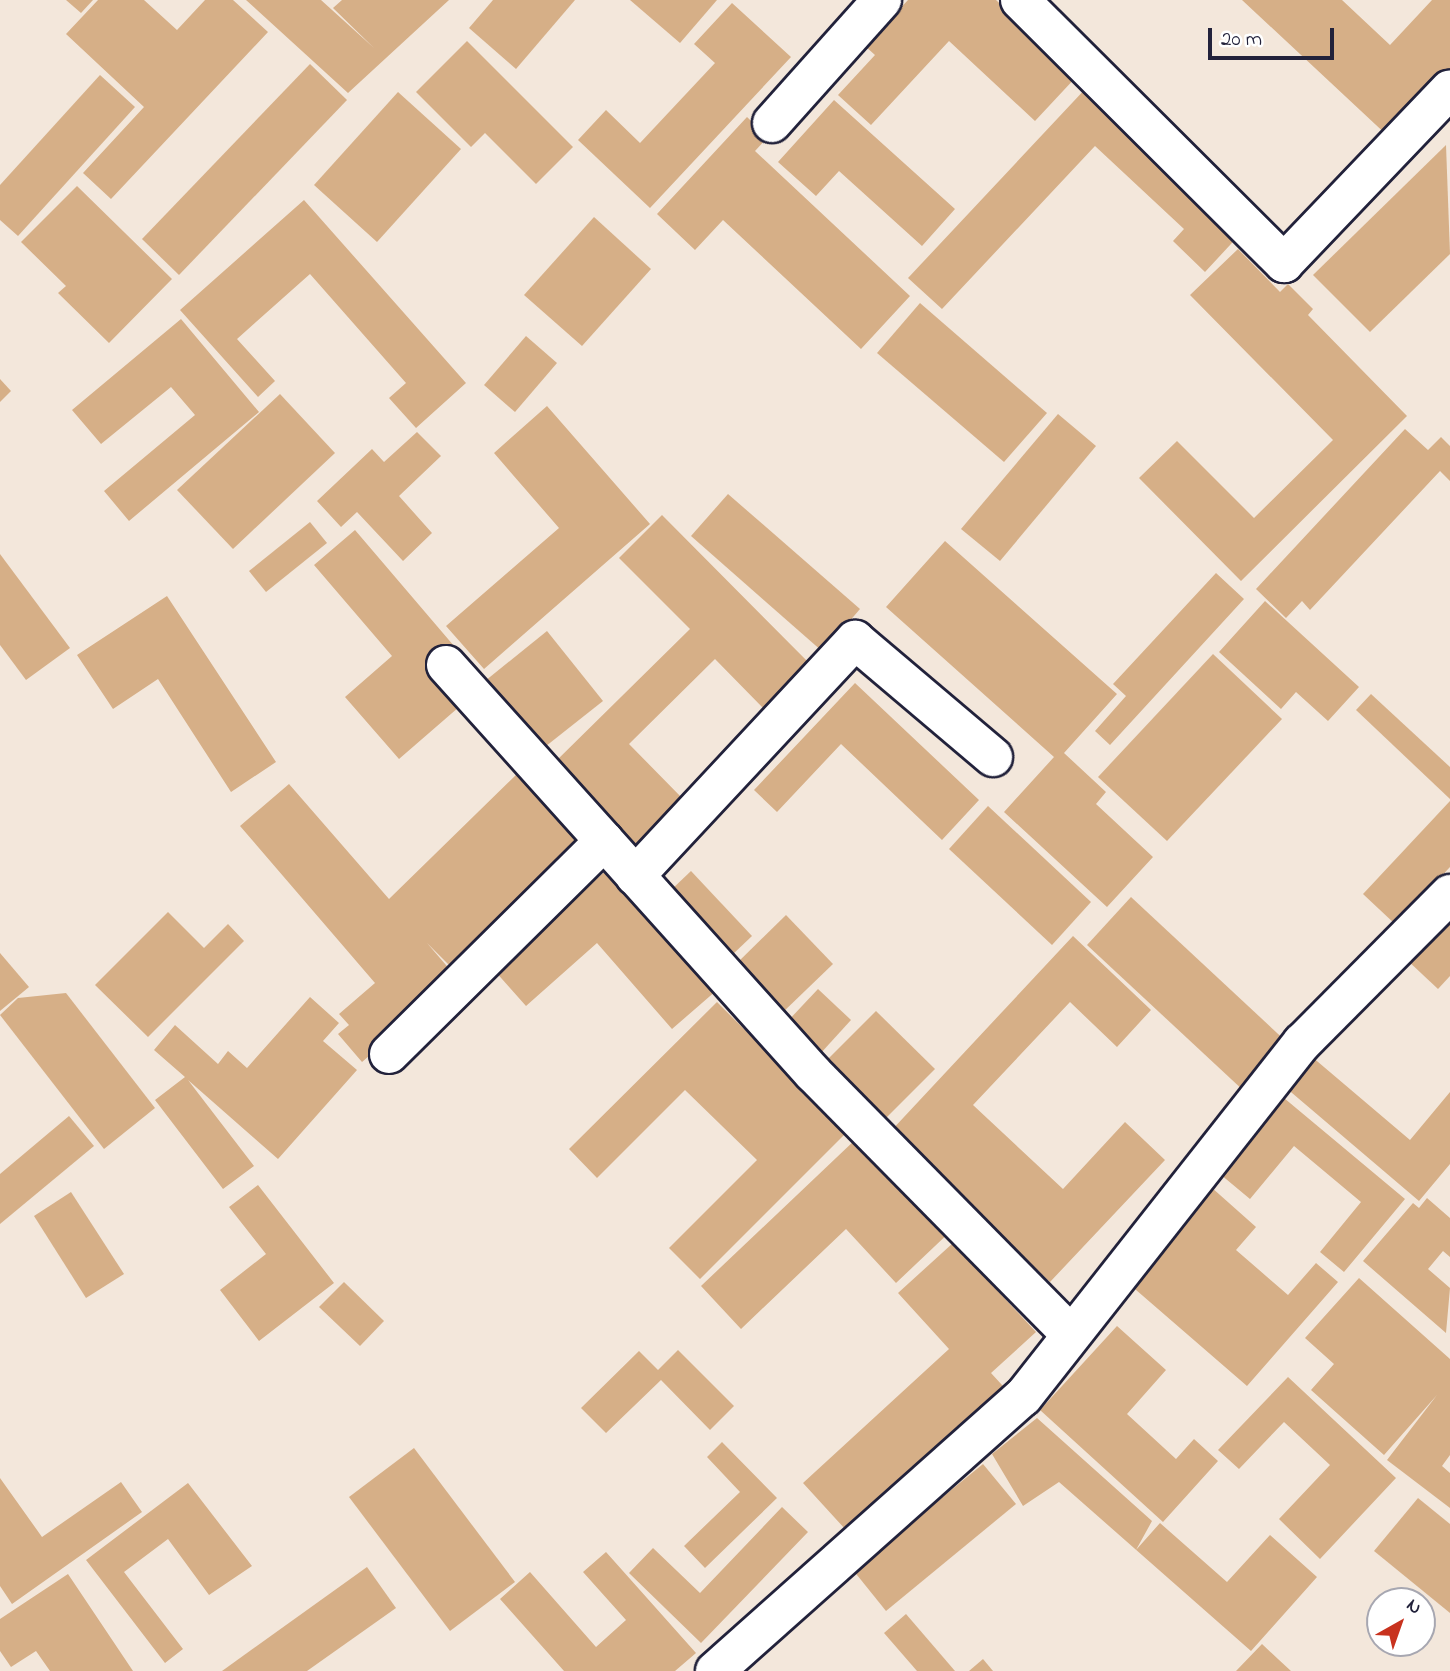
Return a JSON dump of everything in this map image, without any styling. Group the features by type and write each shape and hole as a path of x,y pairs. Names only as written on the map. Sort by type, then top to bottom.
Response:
{"street":[{"path":"772,123 883,0"},
{"path":"1020,0 1284,263 1450,89"},
{"path":"635,876 855,640 993,757"},
{"path":"446,665 813,1073 1070,1334"},
{"path":"389,1054 604,841"},
{"path":"715,1671 1023,1397 1302,1042 1450,894"}],"building":[{"path":"66,0 93,0 81,13"},
{"path":"98,0 144,0 177,30 205,0 233,0 268,32 111,199 83,173 144,107 66,34"},
{"path":"246,0 321,0 374,48 333,8 342,0 449,0 348,93"},
{"path":"493,0 575,0 516,69 469,28"},
{"path":"630,0 717,0 680,43"},
{"path":"908,0 996,0 1077,76 1035,121 949,41 871,125 838,95 875,55 865,46"},
{"path":"1242,0 1342,0 1390,45 1432,0 1450,0 1450,76 1391,139"},
{"path":"732,3 791,57 650,208 578,140 606,110 640,143 715,63 694,44"},
{"path":"467,41 573,147 536,184 485,133 471,147 416,92"},
{"path":"310,64 347,100 179,275 142,239"},
{"path":"100,75 135,107 18,236 0,220 0,185"},
{"path":"1088,86 1243,231 1205,272 1173,241 1184,229 1095,146 942,309 908,278"},
{"path":"398,92 461,149 377,242 314,185"},
{"path":"834,100 955,209 922,246 839,171 816,196 778,162"},
{"path":"747,117 768,137 755,151 910,296 861,349 723,220 695,250 657,214"},
{"path":"1446,145 1450,254 1370,332 1313,275"},
{"path":"77,186 172,279 109,343 58,293 66,286 21,242"},
{"path":"304,200 466,383 416,428 389,398 406,383 310,274 237,339 275,381 258,397 180,310"},
{"path":"594,217 651,269 582,346 524,295"},
{"path":"1238,249 1280,292 1288,284 1313,309 1308,315 1407,416 1241,581 1139,478 1177,441 1254,518 1333,440 1190,295"},
{"path":"920,303 1047,413 1004,462 877,353"},
{"path":"181,319 259,412 129,521 104,491 195,415 171,387 101,444 72,410"},
{"path":"526,336 557,363 515,412 484,385"},
{"path":"0,379 11,391 0,402"},
{"path":"280,394 335,453 233,549 177,490"},
{"path":"547,406 650,524 484,669 446,626 559,528 494,453"},
{"path":"1058,414 1096,446 1000,561 961,529"},
{"path":"1405,429 1428,450 1441,437 1450,446 1450,481 1440,471 1310,610 1302,601 1286,618 1256,589"},
{"path":"417,432 441,456 399,496 432,533 403,561 357,512 341,527 317,501 372,449 384,462"},
{"path":"728,494 860,609 823,652 691,536"},
{"path":"662,515 814,668 768,713 715,659 629,744 684,800 635,849 552,765 690,629 619,558"},
{"path":"310,522 327,543 266,592 249,571"},
{"path":"355,530 454,646 427,669 459,707 399,759 345,697 392,656 314,565"},
{"path":"945,541 1117,694 1064,753 1106,792 1096,804 1153,857 1107,907 1004,812 1054,757 886,607"},
{"path":"0,554 70,648 26,680 0,645"},
{"path":"1216,573 1244,599 1110,745 1095,731 1126,696 1113,684"},
{"path":"167,596 276,762 231,792 158,679 113,709 77,655"},
{"path":"1265,601 1359,687 1328,721 1296,692 1281,709 1219,652"},
{"path":"547,631 603,701 541,750 485,681"},
{"path":"1213,654 1282,719 1167,841 1098,777"},
{"path":"855,683 979,800 942,840 841,744 777,812 754,790"},
{"path":"1371,694 1450,767 1450,799 1356,710"},
{"path":"518,773 589,845 457,973 427,943 458,979 362,1062 338,1034 349,1025 339,1014 375,983 240,826 289,784 389,899"},
{"path":"1450,801 1450,867 1396,925 1363,894"},
{"path":"988,806 1091,902 1052,945 949,849"},
{"path":"609,868 717,990 672,1029 597,943 526,1006 494,970"},
{"path":"691,871 752,936 731,956 670,891"},
{"path":"1131,897 1290,1045 1245,1092 1087,945"},
{"path":"168,912 204,948 228,924 244,941 148,1037 95,985"},
{"path":"1450,914 1450,976 1438,989 1406,959"},
{"path":"786,915 833,964 780,1015 733,967"},
{"path":"1073,936 1151,1010 1117,1047 1070,1002 973,1105 1063,1189 1125,1122 1165,1160 1050,1282 890,1132"},
{"path":"0,953 29,987 0,1011"},
{"path":"818,989 851,1020 820,1054 786,1023"},
{"path":"66,993 155,1108 104,1149 0,1015 18,998"},
{"path":"310,997 339,1023 323,1041 357,1070 278,1159 188,1080 254,1166 223,1189 155,1100 185,1077 154,1050 175,1025 218,1064 228,1051 247,1068"},
{"path":"717,1002 847,1132 700,1279 669,1248 757,1160 685,1090 597,1178 569,1149"},
{"path":"876,1011 935,1069 885,1119 826,1061"},
{"path":"1311,1056 1410,1140 1450,1092 1450,1164 1419,1201 1285,1087"},
{"path":"1284,1098 1405,1199 1344,1272 1320,1252 1361,1202 1294,1146 1250,1199 1220,1174"},
{"path":"69,1116 94,1146 0,1224 0,1174"},
{"path":"856,1139 954,1228 896,1283 846,1229 741,1329 701,1286"},
{"path":"258,1185 334,1283 259,1341 220,1290 266,1254 229,1207"},
{"path":"1211,1187 1256,1227 1236,1250 1288,1295 1316,1263 1338,1282 1247,1386 1128,1283"},
{"path":"71,1192 124,1274 86,1298 34,1216"},
{"path":"1427,1198 1450,1218 1450,1257 1443,1251 1428,1269 1450,1288 1446,1333 1363,1261 1413,1203 1419,1208"},
{"path":"953,1243 1036,1332 991,1373 1013,1397 856,1541 803,1483 949,1349 898,1293"},
{"path":"1359,1278 1450,1359 1450,1455 1442,1466 1450,1473 1450,1508 1387,1460 1437,1395 1384,1455 1311,1390 1334,1364 1305,1338"},
{"path":"344,1282 384,1321 360,1346 319,1307"},
{"path":"1117,1326 1166,1370 1127,1414 1176,1459 1194,1439 1218,1461 1163,1522 1040,1410"},
{"path":"678,1350 734,1406 710,1430 661,1380 606,1433 581,1408 639,1351 658,1370"},
{"path":"1288,1377 1396,1478 1320,1559 1279,1519 1330,1465 1284,1422 1239,1469 1218,1450"},
{"path":"1037,1418 1152,1521 1136,1550 1059,1482 1023,1506 992,1454"},
{"path":"722,1442 777,1498 705,1568 684,1546 740,1492 707,1457"},
{"path":"414,1448 515,1582 450,1631 349,1497"},
{"path":"983,1464 1016,1504 886,1611 853,1570"},
{"path":"0,1478 42,1537 121,1482 142,1512 12,1604 0,1586"},
{"path":"188,1483 252,1566 209,1595 168,1539 124,1572 183,1649 165,1663 86,1560"},
{"path":"1418,1498 1450,1524 1450,1613 1436,1602 1436,1587 1418,1587 1374,1551"},
{"path":"782,1507 808,1532 701,1643 629,1573 653,1548 700,1593"},
{"path":"1160,1523 1227,1582 1270,1535 1317,1577 1251,1651 1136,1550"},
{"path":"606,1552 696,1653 675,1671 564,1671 500,1599 530,1572 596,1647 626,1620 583,1572"},
{"path":"367,1567 396,1608 307,1671 222,1671"},
{"path":"68,1574 133,1671 50,1671 36,1651 11,1667 0,1651 0,1619"},
{"path":"906,1614 955,1671 917,1671 884,1633"},
{"path":"1262,1644 1278,1659 1291,1671 1236,1671"},
{"path":"983,1659 993,1671 969,1671"}]}
